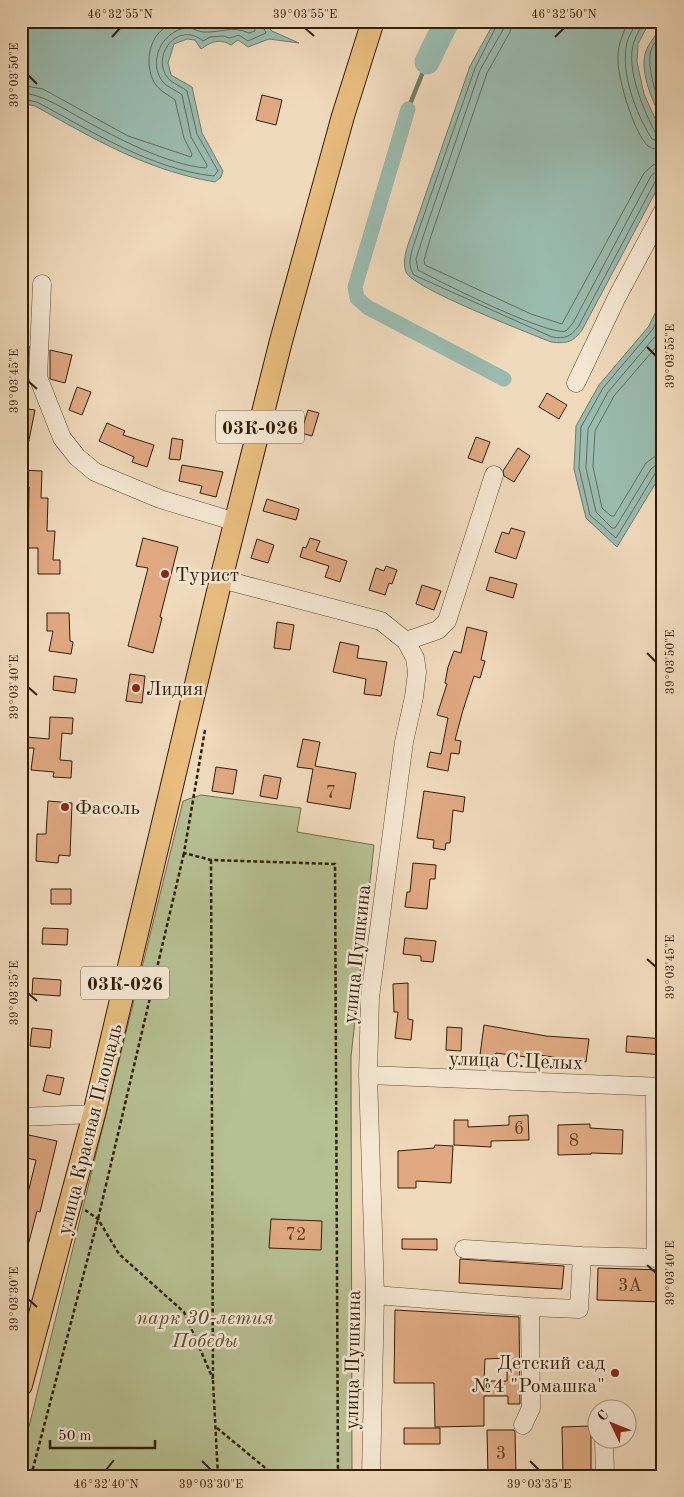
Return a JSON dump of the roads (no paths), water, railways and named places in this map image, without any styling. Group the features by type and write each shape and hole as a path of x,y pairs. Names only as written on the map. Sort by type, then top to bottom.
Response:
{"main road":[{"name":"улица Красная Площадь","path":"21,1385 94,1114 221,579 300,276 372,21"}],"street":[{"path":"576,383 617,296 663,211"},
{"path":"42,284 38,378 62,438 95,472 160,499 236,522"},
{"path":"221,579 381,621 395,630 406,641 438,630 447,621 494,475"},
{"name":"улица Пушкина","path":"371,1476 375,1295 368,1075 370,997 404,742 417,672 415,658 406,641"},
{"name":"улица С.Целых","path":"368,1075 659,1087"},
{"path":"464,1249 582,1256 660,1258 659,1087"},
{"path":"21,1117 94,1114"},
{"path":"375,1295 580,1309 582,1256"},
{"path":"524,1425 531,1408 530,1307"},
{"path":"604,1450 605,1476"}],"water":[{"path":"21,21 263,21 272,31 299,43 269,39 248,47 238,40 231,45 219,41 208,44 201,49 195,40 187,39 174,44 168,63 171,75 192,87 202,133 223,171 221,177 215,182 166,170 143,161 121,152 35,106 21,103"},
{"path":"495,21 650,21 638,44 637,62 644,94 663,136 663,178 582,330 572,340 561,343 551,342 449,299 413,279 406,272 404,262 408,246 470,66"},
{"path":"657,33 663,34 663,122 652,98 644,71 646,51"},
{"path":"663,296 663,471 617,547 586,518 574,469 576,426 599,385 649,326"}],"waterway":[{"path":"427,62 447,21"},
{"path":"408,109 427,62"},
{"path":"408,109 355,287 357,298 367,307 504,379"}],"place":[{"name":"Турист","path":"165,574"},
{"name":"Лидия","path":"136,688"},
{"name":"Фасоль","path":"65,807"},
{"name":"Детский сад №4 \"Ромашка\"","path":"615,1373"}],"park label":[{"name":"парк 30-летия Победы","path":"205,1328"}]}
